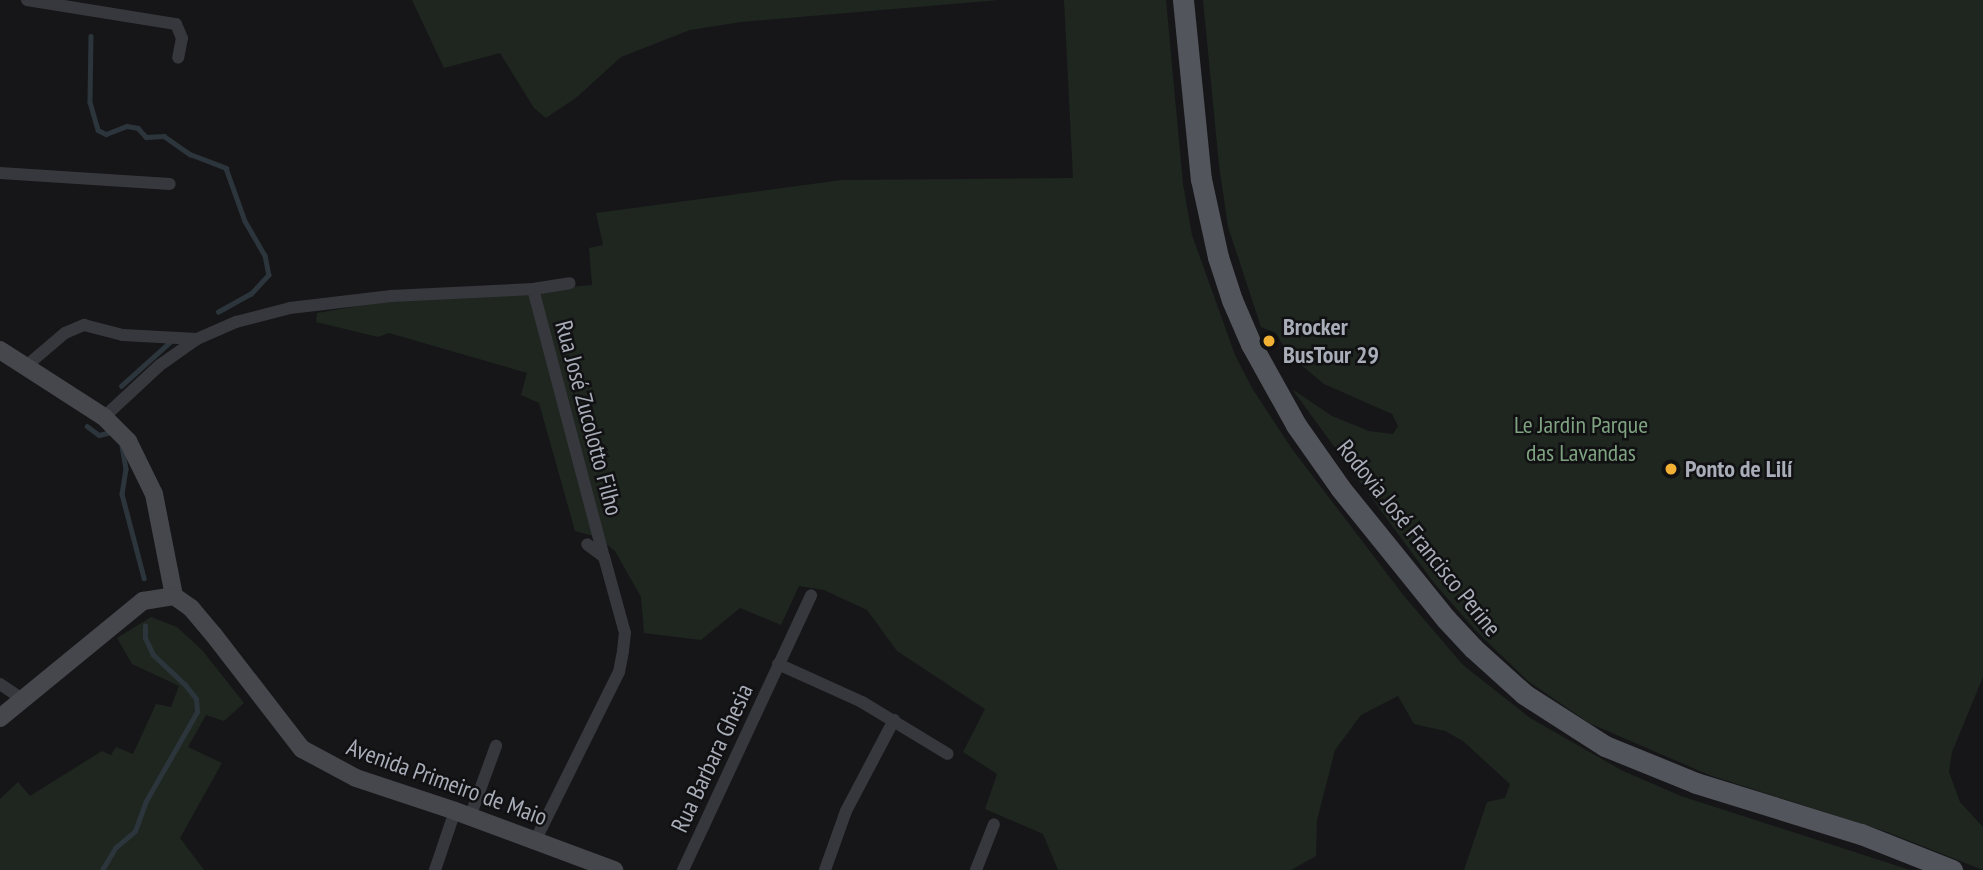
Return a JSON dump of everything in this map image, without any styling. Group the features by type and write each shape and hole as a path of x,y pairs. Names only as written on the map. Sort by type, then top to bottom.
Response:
{"main road":[{"name":"Rodovia José Francisco Perine","path":"1183,0 1201,179 1217,257 1232,300 1251,344 1296,425 1341,489 1446,619 1524,694 1605,746 1696,783 1861,834 1952,870"},
{"path":"0,350 104,417 128,441 154,494 174,596 143,601 0,719"},
{"name":"Avenida Primeiro de Maio","path":"174,596 191,608 214,634 302,749 356,778 614,870"}],"street":[{"path":"27,0 176,24 182,38 178,58"},
{"path":"0,173 170,184"},
{"path":"104,417 160,365 197,339 236,321 290,309 391,296 533,289 570,283"},
{"name":"Rua José Zucolotto Filho","path":"533,289 625,633 619,672 536,841"},
{"path":"25,367 65,333 84,325 124,335 197,339"},
{"name":"Rua José Zucolotto Filho","path":"587,544 604,557"},
{"name":"Rua Barbara Ghesia","path":"683,870 810,595"},
{"path":"778,664 839,691 894,720 948,754"},
{"path":"0,684 24,700"},
{"path":"825,870 846,811 894,720"},
{"path":"435,870 496,746"},
{"path":"976,870 994,824"}],"green space":[{"path":"412,0 999,0 741,22 690,30 621,57 577,97 546,118 534,108 500,53 444,68"},
{"path":"1064,0 1166,0 1183,184 1192,235 1235,355 1252,388 1292,449 1404,596 1463,665 1530,718 1623,771 1681,796 1910,870 1464,870 1487,802 1505,798 1510,784 1463,741 1445,731 1414,724 1398,696 1361,715 1335,750 1317,820 1316,856 1291,870 1058,870 1043,834 985,809 997,774 963,752 985,709 897,651 867,610 824,590 799,586 781,625 740,608 701,640 644,633 641,597 615,551 597,537 575,531 539,403 521,395 527,373 389,333 378,337 316,322 317,313 376,303 592,285 589,248 603,245 596,213 842,180 1073,178"},
{"name":"Le Jardin Parque das Lavandas","path":"1203,0 1983,0 1983,677 1952,752 1949,772 1960,802 1983,827 1983,870 1887,832 1709,775 1589,723 1528,681 1476,631 1434,583 1292,389 1332,416 1369,431 1393,434 1398,426 1392,414 1324,384 1288,354 1276,333 1261,327 1228,227 1219,165"},
{"path":"151,617 177,627 202,650 244,703 224,721 206,715 188,747 222,763 180,838 204,870 0,870 0,799 18,782 30,796 102,751 111,755 116,747 133,754 156,704 171,707 179,686 132,664 117,638"}],"waterway":[{"path":"91,36 90,102 98,130 106,134 127,126 138,128 146,137 164,136 190,154 226,168 245,221 265,255 269,275 251,294 219,312"},
{"path":"121,386 171,341"},
{"path":"87,426 99,435 111,432"},
{"path":"122,446 126,469 122,494 144,578"},
{"path":"102,870 115,848 135,831 146,801 197,712 196,699 153,655 145,638 145,626"}],"place":[{"name":"Brocker BusTour 29","path":"1269,341"},
{"name":"Ponto de Lilí","path":"1671,469"}]}
